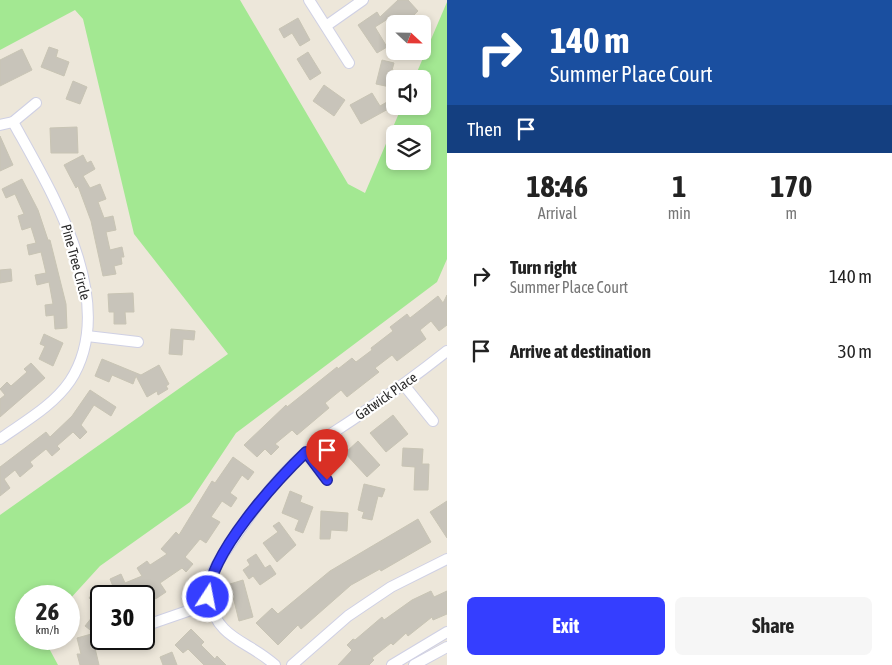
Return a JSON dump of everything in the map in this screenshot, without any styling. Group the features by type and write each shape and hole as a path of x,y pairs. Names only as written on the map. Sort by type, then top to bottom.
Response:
{"street":[{"path":"309,0 348,63"},
{"path":"326,26 363,0"},
{"path":"0,125 13,122 36,103"},
{"name":"Pine Tree Circle","path":"0,439 60,394 77,367 87,336 88,302 68,224 13,122"},
{"path":"87,336 138,342"},
{"name":"Gatwick Place","path":"274,665 261,653 222,629 208,597 208,587 215,568 264,495 306,452 404,385 447,351"},
{"path":"404,385 434,421"},
{"path":"306,452 327,480"},
{"path":"292,665 348,616 392,587 447,559"},
{"path":"155,622 211,603"},
{"path":"392,665 447,632"},
{"path":"414,665 447,647"}],"green space":[{"path":"0,0 240,0 348,184 365,193 386,144 386,170 431,170 431,125 394,125 398,115 431,115 431,70 418,70 422,60 431,60 431,39 447,2 447,259 437,282 236,433 190,502 100,566 80,588 80,585 15,585 15,650 50,650 58,665 0,665 0,515 228,354 134,234 83,19 75,10 0,50"}],"building":[{"path":"398,0 408,0 418,11 414,15 386,15 386,20 375,27 386,45 386,48 377,53 358,25 377,12 380,17"},
{"path":"298,18 310,40 300,46 292,33 284,38 279,29"},
{"path":"49,47 58,50 56,57 69,62 64,76 41,67"},
{"path":"22,49 32,70 0,86 0,60"},
{"path":"308,52 321,73 310,80 297,59"},
{"path":"382,60 394,63 392,70 386,70 386,86 376,84"},
{"path":"73,81 87,87 80,104 66,99"},
{"path":"324,85 345,100 334,116 313,101"},
{"path":"372,93 380,106 386,103 386,110 361,124 350,105"},
{"path":"77,127 78,153 51,153 50,128"},
{"path":"0,136 13,165 0,171"},
{"path":"83,155 87,163 91,161 95,169 83,176 90,188 100,184 106,199 98,202 104,218 113,216 116,230 106,232 110,250 122,247 124,257 121,257 122,264 114,266 116,274 103,276 91,221 78,186 76,188 64,165"},
{"path":"22,179 38,210 48,240 50,240 66,304 67,328 55,329 54,315 46,316 45,305 53,304 49,282 37,285 35,275 46,273 41,252 29,255 27,245 36,243 31,227 22,230 18,216 24,214 15,194 6,198 2,189"},
{"path":"11,269 12,281 0,283 0,270"},
{"path":"133,293 134,312 125,312 126,324 114,324 114,312 109,312 108,294"},
{"path":"447,295 447,325 439,331 431,321 420,330 426,339 397,361 392,355 375,368 379,372 347,397 341,390 325,403 329,408 297,435 292,430 275,444 279,447 271,455 265,449 257,457 244,445 286,405 287,407 337,367 338,369 352,358 356,362 372,350 371,348 393,331 390,327 407,314 410,318 438,296 443,303"},
{"path":"171,329 195,331 194,340 183,339 182,355 169,354"},
{"path":"44,334 63,343 53,366 39,359 45,346 40,344"},
{"path":"102,359 141,375 159,365 169,384 166,386 168,389 158,395 157,391 147,397 136,376 133,384 112,375 109,382 95,376"},
{"path":"31,363 45,378 0,417 0,399 5,395 0,389 7,382 11,386 27,372 24,369"},
{"path":"90,390 116,407 111,416 94,405 81,425 87,432 80,439 73,432 57,446 60,449 52,456 46,449 30,462 33,466 20,477 15,470 4,479 10,488 0,496 0,467 46,432 50,437 72,416"},
{"path":"393,415 408,434 386,452 370,433"},
{"path":"358,441 380,465 367,477 345,453"},
{"path":"403,448 423,449 422,464 429,464 428,490 414,490 415,467 402,466"},
{"path":"233,457 254,472 248,480 242,475 230,493 237,498 231,507 222,501 211,517 220,522 206,543 200,539 185,557 193,564 186,572 182,568 160,583 166,592 155,599 155,585 112,585 110,579 121,574 125,583 142,576 137,568 147,561 150,565 167,554 161,549 176,532 179,535 212,481 215,483"},
{"path":"364,484 385,489 382,497 378,496 372,520 362,518 364,512 358,510"},
{"path":"290,491 302,496 300,502 313,507 303,533 295,530 299,520 282,513"},
{"path":"447,501 447,538 430,512"},
{"path":"321,511 348,513 347,531 331,530 330,539 320,539"},
{"path":"418,519 431,542 381,571 380,569 351,585 301,629 298,625 278,645 256,623 272,608 278,614 330,571"},
{"path":"279,522 296,545 277,562 263,543 278,532 273,526"},
{"path":"256,554 265,568 270,565 276,574 260,585 253,576 249,579 243,570 250,565 247,560"},
{"path":"243,580 253,617 239,621 230,584"},
{"path":"431,591 434,597 447,591 447,614 433,620 432,617 408,636 406,633 393,645 391,643 372,658 374,660 369,665 338,665 352,650 347,645 353,639 355,640 382,617 384,620 412,600"},
{"path":"90,620 90,630 85,626"},
{"path":"191,629 204,642 201,645 215,659 217,656 226,665 204,665 188,649 183,653 175,645"},
{"path":"90,634 90,650 95,650 99,665 80,665 77,654 81,654 80,637"},
{"path":"172,652 177,665 163,665 160,657"}],"route":[{"path":"208,597 208,587 215,568 264,495 285,472 306,452 327,480"}]}
